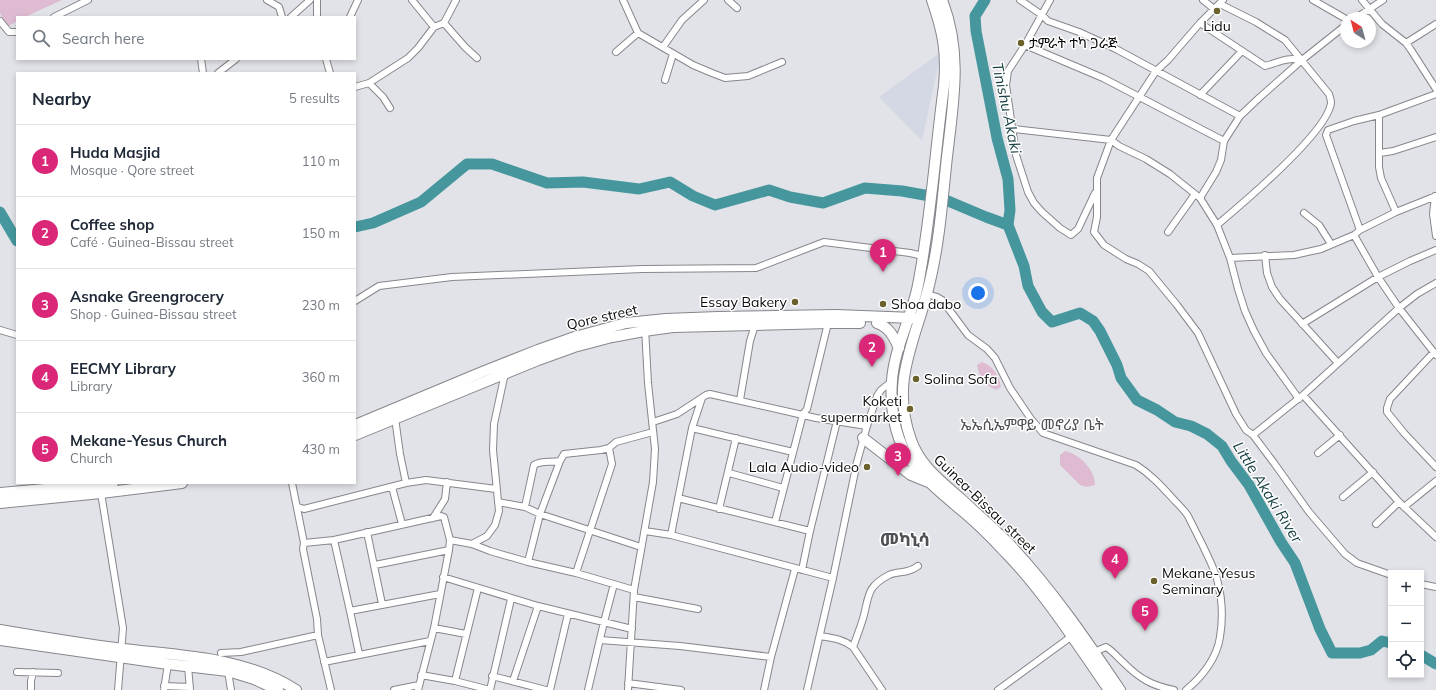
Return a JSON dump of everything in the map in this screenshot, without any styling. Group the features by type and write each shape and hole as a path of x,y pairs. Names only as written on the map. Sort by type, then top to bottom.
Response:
{"main road":[{"path":"932,0 944,40 946,66 924,256 918,287 899,348 892,381 892,405 896,425 907,455 930,483 1006,552 1034,584 1109,690"},
{"name":"Guinea-Bissau street","path":"942,0 952,34 955,54 956,80 941,221 935,258 927,294 906,362 902,383 902,402 905,423 911,442 919,458 932,474 1011,546 1031,569 1050,592 1120,690"},
{"path":"888,318 904,313 913,304"},
{"name":"Qore street","path":"356,425 504,369 645,326 718,317 836,315 888,318 918,322"},
{"name":"Qore street","path":"645,326 673,327 877,323 908,321"},
{"path":"877,323 884,325 894,336 899,348"},
{"name":"Qore street","path":"356,435 504,369"},
{"path":"864,438 911,475 930,483"},
{"path":"0,493 101,484"},
{"path":"0,503 174,484"},
{"path":"0,630 122,653 168,664 228,671 254,679 278,690"},
{"path":"0,640 122,653 223,661 266,674 296,690"}],"street":[{"path":"56,16 88,0"},
{"path":"268,0 279,7"},
{"path":"282,0 279,7 282,16"},
{"path":"292,16 310,0"},
{"path":"316,0 317,16"},
{"path":"350,16 358,0"},
{"path":"412,0 434,27"},
{"path":"356,87 370,83 408,58 418,48 434,27 444,22 456,0"},
{"path":"623,0 638,33 693,65 725,78 748,76 782,62"},
{"path":"663,47 682,20 704,0"},
{"path":"728,0 737,8"},
{"path":"1020,0 1048,21 1079,32 1116,49 1240,116"},
{"path":"1050,0 1025,45 1008,71 1006,85 1016,155 1028,192 1038,207 1060,228 1070,235 1078,229 1097,190"},
{"path":"1203,0 1214,9"},
{"path":"1313,0 1340,16"},
{"path":"1362,0 1382,24 1406,43 1412,50 1436,89"},
{"path":"1366,12 1383,0"},
{"path":"1217,225 1283,167 1322,122 1331,102 1329,94 1285,40 1221,2 1156,71 1111,140 1097,178 1097,217 1094,232 1104,244 1126,259 1149,270 1177,305 1198,333 1236,414 1246,430 1253,435 1309,512 1345,554 1357,563 1388,574"},
{"path":"0,21 9,32 16,32"},
{"path":"444,22 465,47 477,58"},
{"path":"1200,23 1265,66 1291,58 1302,60"},
{"path":"1406,43 1436,24"},
{"path":"1168,232 1216,172 1221,160 1224,141 1240,116 1302,60 1340,30"},
{"path":"616,52 638,33"},
{"path":"1025,45 1103,78 1181,120 1224,141"},
{"path":"1200,95 1242,51"},
{"path":"665,80 673,54"},
{"path":"201,60 203,72"},
{"path":"219,72 235,60"},
{"path":"326,60 330,72"},
{"path":"370,83 383,97 390,108"},
{"path":"1360,230 1326,135 1328,130 1333,127 1379,115 1436,94"},
{"path":"1379,115 1380,178 1396,212"},
{"path":"1013,129 1111,140 1118,146 1146,159 1170,174 1197,196 1217,225 1230,258 1242,304 1266,354 1301,397 1340,435 1402,505 1436,538"},
{"path":"1380,153 1436,137"},
{"path":"1230,258 1265,255 1294,255 1321,249 1354,235 1360,230 1396,212 1435,196 1433,214 1436,236"},
{"path":"1304,213 1319,225 1331,244"},
{"path":"1354,235 1378,277 1435,353 1390,399 1387,412 1404,433 1436,467"},
{"path":"356,300 379,286 452,278 642,269 756,268 824,242 924,256"},
{"path":"1302,324 1378,277 1436,250"},
{"path":"1265,255 1267,273 1272,286 1280,299 1338,363"},
{"path":"1253,435 1301,397 1400,308 1417,294 1436,283"},
{"path":"927,294 942,300 968,335 995,358 1014,393 1031,419 1043,433 1136,465 1157,481 1187,514 1217,578 1220,596 1221,623 1220,638 1216,650 1196,682 1186,690"},
{"path":"775,522 803,414 807,409 828,323"},
{"path":"740,400 750,341 755,325"},
{"path":"645,326 655,449 653,482 634,590 628,687 681,690"},
{"path":"0,330 16,335"},
{"path":"472,544 487,536 495,525 498,511 493,450 494,424 504,369"},
{"path":"807,690 833,578 857,462 877,396 881,390 892,381"},
{"path":"652,422 677,414 710,394 867,426"},
{"path":"671,535 692,428 702,398"},
{"path":"396,418 400,454 406,483"},
{"path":"802,570 837,421"},
{"path":"692,428 793,452"},
{"path":"528,562 540,514 564,454 589,452 609,448 616,442 653,432"},
{"path":"1318,453 1340,435"},
{"path":"719,509 729,473 736,438"},
{"path":"576,573 612,464 609,448"},
{"path":"525,507 534,464 538,462 554,463 560,461"},
{"path":"1343,498 1373,472"},
{"path":"729,473 784,488"},
{"path":"298,507 304,509 406,483 426,480 496,489"},
{"path":"1376,524 1436,481"},
{"path":"433,518 445,499 447,482"},
{"path":"292,484 298,507 304,543 303,549 317,619 318,635 331,690"},
{"path":"392,487 402,524"},
{"path":"101,493 124,628 118,690"},
{"path":"678,498 810,531"},
{"path":"498,502 525,507 540,514 641,547"},
{"path":"304,543 334,540 402,524 441,516 444,517 450,540 449,550 434,628 418,688 394,690"},
{"path":"645,531 671,535 833,578"},
{"path":"367,532 382,604"},
{"path":"334,540 359,654"},
{"path":"450,540 472,544 528,562 576,573 634,590"},
{"path":"375,566 449,550"},
{"path":"854,647 864,614 867,598 874,586 892,574 905,573 918,566"},
{"path":"764,690 771,657 795,569"},
{"path":"444,577 511,599 632,629"},
{"path":"588,690 614,584"},
{"path":"1424,585 1436,587"},
{"path":"455,681 478,588"},
{"path":"350,611 440,594"},
{"path":"634,597 698,609"},
{"path":"421,675 455,681 466,687 490,690 511,599"},
{"path":"513,681 538,606"},
{"path":"550,690 568,614"},
{"path":"434,628 466,634"},
{"path":"221,653 241,652 318,635"},
{"path":"820,636 840,639 854,647 882,690"},
{"path":"998,690 1072,636"},
{"path":"600,640 680,646 771,657"},
{"path":"324,662 430,641"},
{"path":"1094,652 1106,647 1147,682 1174,690"},
{"path":"168,664 164,688 190,689 188,666"},
{"path":"228,671 231,690"},
{"path":"17,672 58,673"},
{"path":"31,690 30,681 33,672"},
{"path":"492,676 546,690"}],"shaded area":[{"path":"0,0 62,0 27,16 16,16 16,22 7,27 0,13"},
{"path":"941,52 922,141 879,97"},
{"path":"982,362 995,372 1001,387 996,390 983,380 977,365"},
{"path":"1065,451 1076,455 1086,464 1092,474 1095,485 1086,487 1080,485 1060,465 1060,455"}],"waterway":[{"name":"Little Akaki River","path":"985,0 975,16 976,31 997,138 1008,179 1010,210 1008,225 1024,266 1028,286 1042,312 1052,322 1080,313 1093,321 1100,331 1117,365 1121,378 1137,400 1157,410 1175,422 1191,426 1207,434 1222,446 1249,485 1281,542 1295,563 1320,629 1332,653 1360,653 1371,650 1382,641 1388,642"},
{"name":"Little Akaki River","path":"356,227 373,223 421,202 467,164 492,164 547,183 583,182 639,189 670,182 693,196 715,205 769,190 790,197 823,203 865,188 902,191 941,198 1008,225"},
{"name":"Little Akaki River","path":"0,212 16,239"},
{"name":"Little Akaki River","path":"1424,657 1436,664"}],"place":[{"name":"Lidu","path":"1217,11"},
{"name":"ታምራት ተካ ጋራጅ","path":"1021,43"},
{"name":"Huda Masjid","path":"883,272"},
{"name":"Essay Bakery","path":"795,302"},
{"name":"Shoa dabo","path":"883,304"},
{"name":"Coffee shop","path":"872,367"},
{"name":"Solina Sofa","path":"916,379"},
{"name":"Koketi supermarket","path":"910,409"},
{"name":"Lala Audio-video","path":"867,467"},
{"name":"Asnake Greengrocery","path":"898,476"},
{"name":"EECMY Library","path":"1115,579"},
{"name":"Mekane-Yesus Seminary","path":"1154,581"},
{"name":"Mekane-Yesus Church","path":"1145,631"}],"district":[{"name":"ኤኤሲኤምዋይ መኖሪያ ቤት","path":"1032,424"},
{"name":"መካኒሳ","path":"905,539"}],"water label":[{"name":"Tinishu Akaki","path":"1007,108"}]}
